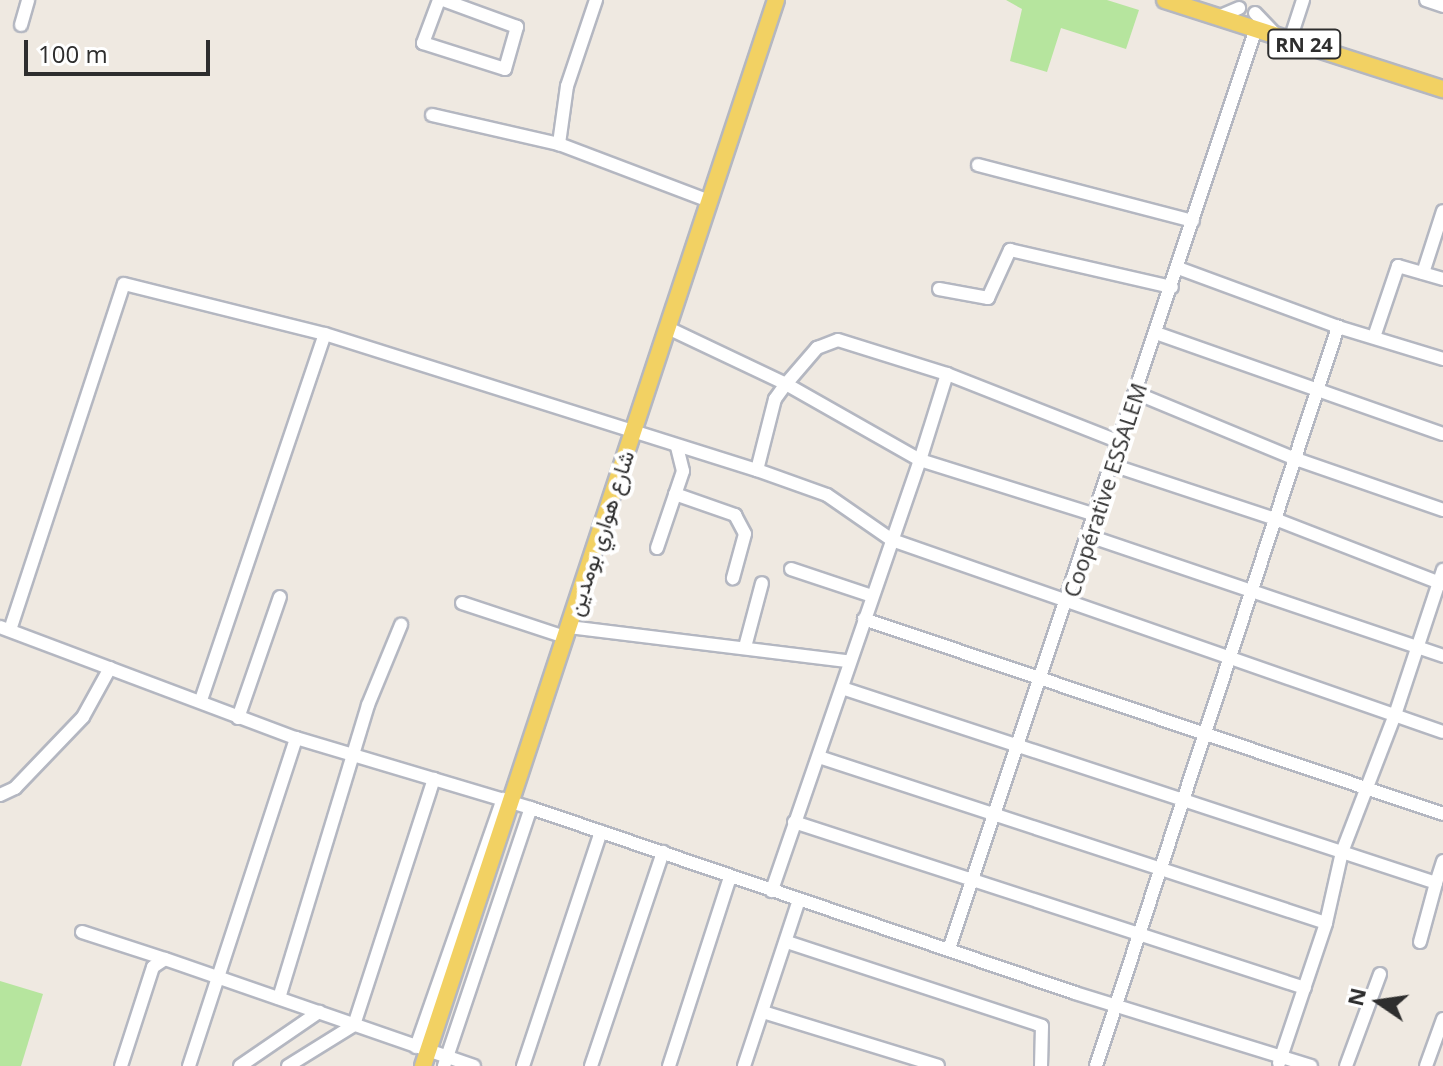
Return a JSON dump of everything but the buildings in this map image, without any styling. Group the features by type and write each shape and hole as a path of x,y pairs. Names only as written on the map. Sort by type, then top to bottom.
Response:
{"main road":[{"name":"شارع هواري بومدين","path":"422,1055 567,632 776,0"},
{"name":"RN 24","path":"1165,0 1218,17 1256,21 1283,38 1443,89"}],"street":[{"path":"21,25 28,0"},
{"path":"441,0 517,27 505,69 423,43 441,0"},
{"path":"559,144 567,86 596,0"},
{"path":"1283,38 1303,0"},
{"path":"1426,0 1443,6"},
{"path":"1218,17 1239,8"},
{"name":"Coopérative ESSALEM","path":"949,949 1043,677 1256,21"},
{"path":"432,115 559,144 709,201"},
{"path":"978,165 1193,221"},
{"path":"1423,273 1443,211"},
{"path":"939,289 988,298 1010,250 1172,287"},
{"path":"1374,337 1398,266 1443,279"},
{"path":"1178,268 1338,327 1443,359"},
{"path":"1311,1066 1279,1062 507,800 296,738 5,628 124,284 325,334 632,434 757,470 827,495 892,540 1443,732"},
{"path":"1096,1066 1229,659 1248,589 1275,519 1313,390 1338,327"},
{"path":"668,328 786,384 920,460 1096,515"},
{"path":"1156,333 1443,434"},
{"path":"201,700 325,334"},
{"path":"757,470 775,399 817,348 838,340 947,374 1120,442"},
{"path":"772,891 842,688 847,661 920,460 947,374"},
{"path":"1136,393 1293,458 1443,510"},
{"path":"657,548 683,471 677,447"},
{"path":"1112,465 1441,579 1395,715 1342,852 1326,923 1279,1062"},
{"path":"675,494 735,515 745,534 733,578"},
{"path":"1089,536 1443,656"},
{"path":"791,569 872,596"},
{"path":"745,647 762,583"},
{"path":"238,718 280,597"},
{"path":"462,603 567,632 745,647 847,661"},
{"path":"864,619 1205,732 1367,791 1443,814"},
{"path":"279,998 368,705 401,625"},
{"path":"0,795 15,788 83,717 110,668"},
{"path":"842,688 1436,883"},
{"path":"189,1066 296,738"},
{"path":"819,757 1326,923"},
{"path":"288,1066 354,1025 434,779"},
{"path":"445,1061 531,808"},
{"path":"794,822 1305,988"},
{"path":"523,1066 601,832"},
{"path":"591,1066 663,852"},
{"path":"1420,942 1443,861"},
{"path":"669,1066 730,877"},
{"path":"744,1066 799,900"},
{"path":"82,932 319,1012 422,1055 474,1066"},
{"path":"787,942 1042,1026 1041,1066"},
{"path":"121,1066 153,967 165,959"},
{"path":"1346,1066 1380,974"},
{"path":"240,1066 319,1012"},
{"path":"763,1012 938,1066"},
{"path":"1426,1066 1443,1019"}],"green space":[{"path":"1006,0 1107,0 1139,10 1126,49 1061,28 1047,72 1010,61 1022,9"},
{"path":"0,981 43,994 21,1066 0,1066"}]}
